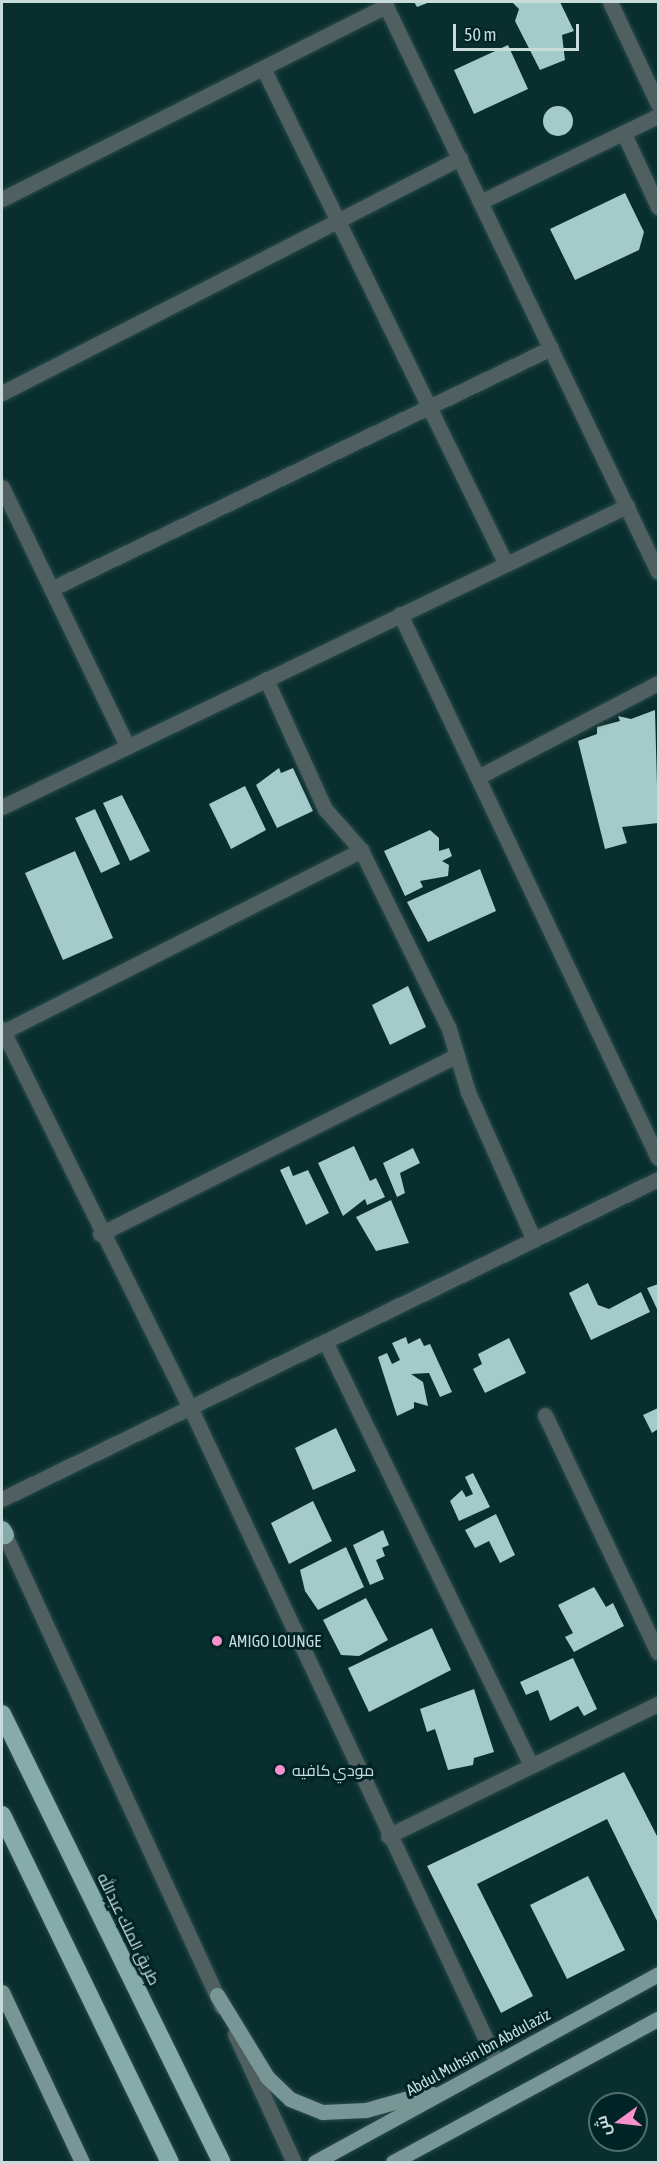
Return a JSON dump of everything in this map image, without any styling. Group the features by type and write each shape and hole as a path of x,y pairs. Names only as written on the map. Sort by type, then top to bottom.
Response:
{"highway":[{"name":"طريق الملك عبدالله","path":"2,1713 221,2163"},
{"path":"2,1815 170,2163"}],"main road":[{"name":"Abdul Muhsin Ibn Abdulaziz","path":"315,2163 658,1974"},
{"path":"2,1992 81,2162"},
{"path":"217,1995 267,2077 290,2099 322,2112 366,2110 468,2079"},
{"path":"393,2163 658,2019"},
{"path":"408,2163 491,2109"}],"street":[{"path":"610,2 658,104"},
{"path":"2,200 385,4 658,572"},
{"path":"263,68 506,564"},
{"path":"480,202 658,117"},
{"path":"624,134 658,207"},
{"path":"2,393 459,158"},
{"path":"51,589 551,348"},
{"path":"2,487 127,747"},
{"path":"2,807 627,506"},
{"path":"400,614 658,1158"},
{"path":"266,679 325,809 361,850 449,1029 457,1055 534,1240"},
{"path":"478,777 658,683"},
{"path":"361,850 2,1031 100,1234 190,1407 388,1836 497,2062"},
{"path":"100,1234 457,1055"},
{"path":"2,1499 658,1179"},
{"path":"325,1341 531,1766"},
{"path":"545,1415 658,1653"},
{"path":"2,1532 294,2163"},
{"path":"388,1836 658,1704"}],"building":[{"path":"414,2 430,2 417,7"},
{"path":"512,2 560,2 574,31 562,35 565,60 540,70 515,21 519,9"},
{"path":"508,45 528,89 474,114 454,70"},
{"path":"558,106 564,107 572,115 572,127 564,135 558,136 552,135 544,127 543,121 544,115 552,107"},
{"path":"625,193 644,232 639,250 575,280 550,229"},
{"path":"655,710 658,823 622,827 627,843 605,849 578,741 597,734 597,727 620,721 618,716 631,719"},
{"path":"279,768 281,773 293,768 313,811 277,828 256,785"},
{"path":"245,786 266,830 231,849 209,804"},
{"path":"122,795 150,851 130,861 103,803"},
{"path":"95,809 120,864 101,873 75,818"},
{"path":"430,830 439,838 439,851 449,848 452,856 442,861 449,865 448,876 420,881 423,887 405,896 384,851"},
{"path":"75,851 113,938 63,960 25,873"},
{"path":"480,869 496,911 428,942 407,902"},
{"path":"408,986 426,1027 390,1045 372,1005"},
{"path":"354,1146 370,1181 376,1178 385,1197 367,1205 365,1199 343,1216 318,1163"},
{"path":"413,1148 420,1163 400,1173 405,1193 397,1197 383,1163"},
{"path":"289,1166 293,1176 308,1170 329,1213 306,1225 280,1170"},
{"path":"391,1200 409,1243 376,1251 356,1217"},
{"path":"588,1283 598,1305 609,1309 641,1292 650,1312 591,1340 569,1293"},
{"path":"658,1284 658,1311 647,1288"},
{"path":"406,1337 408,1344 420,1338 424,1346 430,1344 452,1392 440,1397 429,1373 411,1374 423,1382 428,1406 414,1402 414,1408 397,1416 378,1357 387,1353 392,1364 400,1360 392,1343"},
{"path":"509,1338 526,1373 485,1393 473,1369 482,1364 478,1354"},
{"path":"658,1408 658,1429 652,1433 643,1415"},
{"path":"336,1428 356,1471 313,1490 295,1448"},
{"path":"473,1473 490,1507 459,1521 450,1501 462,1490 466,1497 473,1494 465,1477"},
{"path":"313,1501 332,1541 289,1564 271,1523"},
{"path":"496,1514 515,1555 500,1563 489,1541 475,1548 465,1530"},
{"path":"383,1530 389,1545 382,1548 385,1556 376,1560 384,1579 370,1585 353,1545"},
{"path":"346,1547 364,1587 318,1610 305,1591 300,1570"},
{"path":"594,1587 606,1607 613,1603 624,1626 574,1652 565,1637 573,1633 558,1605"},
{"path":"366,1598 388,1640 359,1656 341,1655 323,1620"},
{"path":"432,1628 451,1670 369,1712 348,1668"},
{"path":"573,1658 597,1709 584,1716 578,1706 550,1721 538,1690 526,1695 520,1682"},
{"path":"474,1689 494,1752 474,1758 473,1765 448,1770 435,1729 427,1732 420,1709"},
{"path":"624,1772 658,1838 658,1923 607,1819 477,1884 533,1996 501,2013 427,1866"},
{"path":"588,1876 625,1950 567,1979 530,1905"}],"place":[{"name":"AMIGO LOUNGE","path":"217,1641"},
{"name":"مودي كافيه","path":"280,1770"}]}
